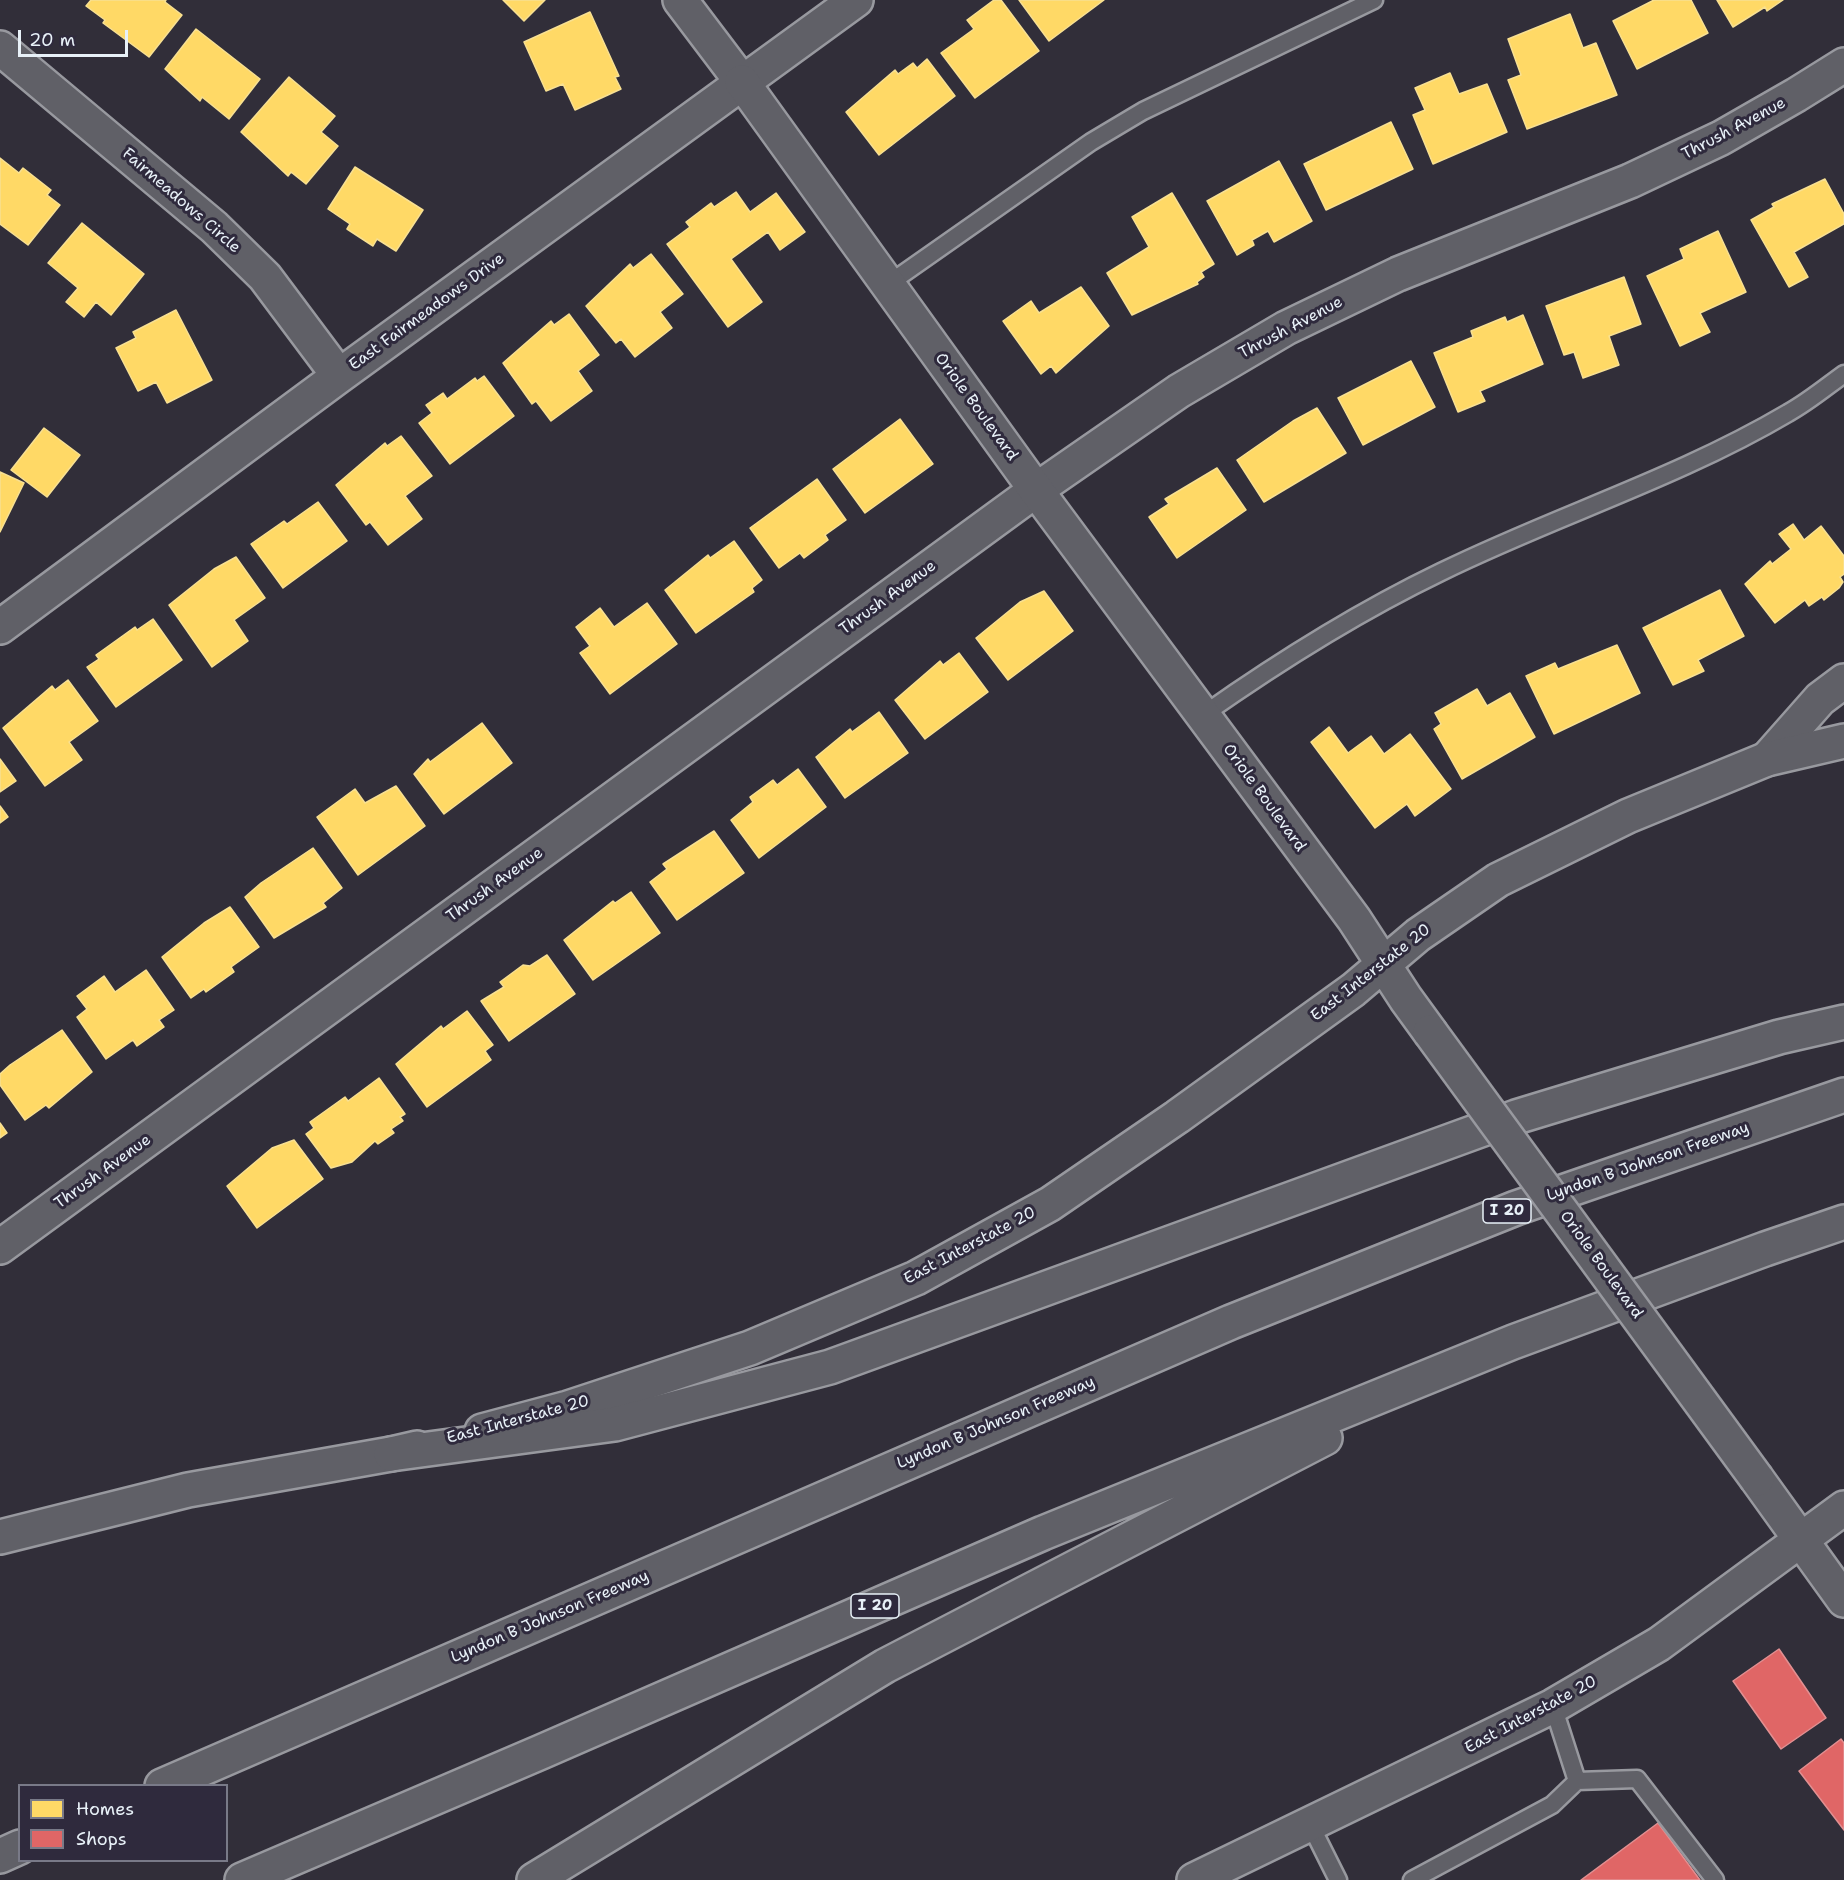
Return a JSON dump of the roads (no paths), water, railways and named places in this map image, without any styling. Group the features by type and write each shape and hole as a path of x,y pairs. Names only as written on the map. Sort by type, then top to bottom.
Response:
{"main road":[{"name":"Oriole Boulevard","path":"680,0 742,82 1036,490 1354,920 1430,1032 1844,1600"},
{"name":"East Fairmeadows Drive","path":"0,627 339,376 856,0"},
{"name":"Fairmeadows Circle","path":"0,48 214,227 265,277 339,376"},
{"name":"Thrush Avenue","path":"0,1247 1036,490 1179,391 1286,328 1398,274 1630,181 1721,138 1844,65"},
{"path":"1767,759 1820,699 1844,681"},
{"name":"East Interstate 20","path":"0,1537 188,1490 391,1454 568,1408 750,1348 916,1278 1050,1204 1261,1057 1353,990 1418,935 1498,880 1628,816 1767,759 1844,741"},
{"path":"391,1454 615,1424 830,1367 1516,1118 1779,1036 1844,1022"},
{"name":"Lyndon B Johnson Freeway","path":"164,1784 1242,1317 1516,1208 1844,1095"},
{"name":"I 20","path":"242,1880 542,1752 1043,1533 1513,1342 1844,1222"},
{"path":"534,1880 885,1666 1513,1342"},
{"name":"East Interstate 20","path":"1194,1880 1553,1706 1659,1644 1844,1508"},
{"path":"0,1856 18,1848"}],"lane":[{"path":"887,285 1091,142 1143,111 1374,0"},
{"path":"1203,715 1244,686 1364,613 1431,577 1732,444 1790,412 1844,374"},
{"path":"1553,1706 1577,1781"},
{"path":"1412,1880 1552,1805 1577,1781 1637,1779 1714,1880"},
{"path":"1310,1824 1338,1880"}]}
